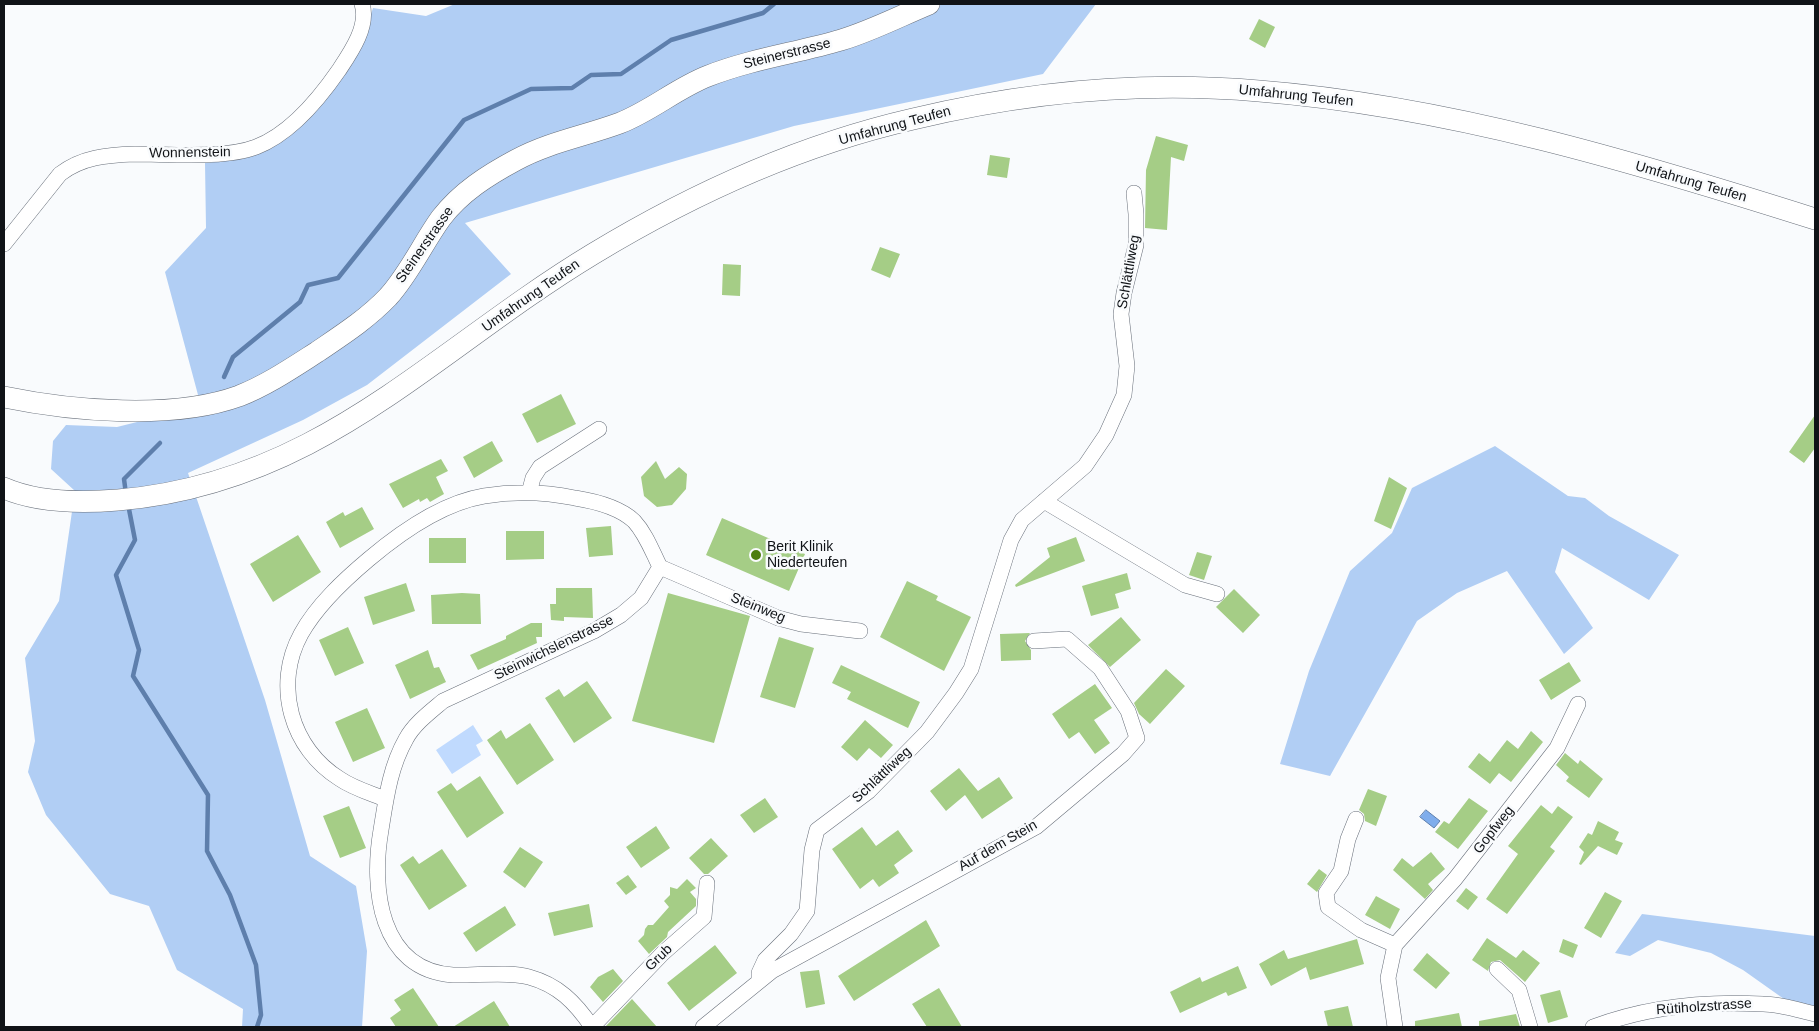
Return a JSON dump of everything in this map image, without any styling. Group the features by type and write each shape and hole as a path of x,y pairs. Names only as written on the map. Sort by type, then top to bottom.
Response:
{"main road":[{"name":"Steinerstrasse","path":"4,397 76,409 159,409 218,402 259,387 354,328 371,314 389,295 442,217 457,200 474,186 512,162 555,142 625,120 683,87 709,76 749,62 840,40 929,4"},
{"name":"Umfahrung Teufen","path":"4,488 13,495 104,501 178,492 213,483 276,460 305,447 363,413 587,258 687,202 740,177 846,138 911,119 1035,96 1131,88 1256,90 1335,99 1532,138 1762,202 1815,219"}],"street":[{"name":"Wonnenstein","path":"4,244 60,174 70,166 89,158 116,154 237,152 270,141 314,102 346,59 363,21 362,4"},
{"name":"Schlättliweg","path":"703,1027 759,980 759,973 765,960 792,934 807,911 812,850 817,830 868,791 927,732 956,693 970,669 1011,540 1022,520 1085,466 1106,435 1124,395 1127,366 1121,314 1124,293 1136,245 1134,193"},
{"path":"529,493 533,478 540,468 599,429"},
{"path":"385,799 341,780 322,766 304,745 294,725 288,706 287,674 292,652 301,633 318,610 347,578 382,548 417,524 450,507 483,496 529,493 557,494 586,500 616,510 633,520 645,536 660,567"},
{"path":"1044,501 1185,585 1216,594"},
{"name":"Steinweg","path":"660,567 778,618 801,624 860,631"},
{"name":"Steinwichslenstrasse","path":"592,1027 576,1005 562,991 527,976 451,975 427,971 408,959 392,938 381,912 376,866 385,799 406,738 423,718 443,701 594,630 621,615 641,598 660,567"},
{"name":"Auf dem Stein","path":"759,980 1036,827 1123,754 1137,738 1128,711 1100,668 1068,639 1034,641"},
{"name":"Gopfweg","path":"1395,944 1455,879 1557,748 1578,704"},
{"path":"1356,819 1348,838 1341,870 1326,893 1328,907 1361,930 1395,944 1388,978 1395,1027"},
{"name":"Grub","path":"592,1027 663,954 704,917 707,882"},
{"path":"1497,970 1520,990 1530,1027"},
{"name":"Rütiholzstrasse","path":"1593,1027 1614,1019 1652,1011 1705,1005 1764,1004 1815,1014"}],"shaded area":[{"path":"455,4 1096,4 1043,74 794,126 465,223 511,274 367,385 303,420 188,473 265,700 310,856 356,886 367,951 362,1027 242,1027 243,1009 177,970 149,906 110,894 46,815 28,772 35,741 25,658 59,601 75,491 51,469 53,441 66,425 117,427 201,406 165,272 206,228 205,163 242,159 270,148 362,41 373,8 426,16"},
{"path":"1495,446 1568,496 1585,498 1609,516 1679,555 1649,600 1562,548 1555,572 1593,628 1564,654 1507,571 1457,593 1417,621 1330,776 1280,764 1309,671 1350,571 1392,533 1412,488"},
{"path":"473,725 483,741 476,745 481,755 452,774 436,750"},
{"path":"1426,810 1440,821 1434,828 1420,817"},
{"path":"1642,914 1815,936 1815,1021 1743,970 1711,953 1658,940 1630,956 1615,953"}],"building":[{"path":"1259,19 1275,27 1265,48 1249,39"},
{"path":"1156,136 1188,145 1184,161 1171,157 1167,230 1145,228 1146,170"},
{"path":"990,155 1010,158 1007,178 987,175"},
{"path":"880,247 900,254 890,278 871,270"},
{"path":"723,264 741,265 740,296 722,295"},
{"path":"561,394 576,424 537,443 522,414"},
{"path":"1815,415 1815,448 1804,463 1789,452"},
{"path":"492,441 503,461 474,478 463,457"},
{"path":"441,459 448,471 436,477 444,494 430,502 427,498 420,502 419,499 403,508 389,484"},
{"path":"656,461 665,479 679,467 687,474 686,489 672,505 657,507 644,496 641,477"},
{"path":"1389,477 1407,488 1391,529 1374,521"},
{"path":"362,507 374,529 340,548 326,522 343,512 345,516"},
{"name":"Berit Klinik Niederteufen","path":"722,518 805,554 789,591 706,555"},
{"path":"611,526 613,555 589,557 586,528"},
{"path":"506,531 544,531 544,559 506,560"},
{"path":"298,535 321,572 273,602 250,564"},
{"path":"1076,537 1085,561 1016,587 1015,585 1050,557 1047,548"},
{"path":"429,538 466,538 466,563 429,563"},
{"path":"1197,552 1212,556 1204,580 1189,575"},
{"path":"1127,573 1131,589 1115,594 1119,608 1091,616 1082,586"},
{"path":"907,581 938,596 936,600 971,617 944,671 880,637"},
{"path":"406,583 415,611 373,625 364,597"},
{"path":"556,588 592,588 593,618 564,617 564,621 551,620 550,604 556,604"},
{"path":"1234,589 1260,615 1243,633 1216,607"},
{"path":"668,593 750,616 714,743 632,721"},
{"path":"480,594 481,624 432,624 431,595"},
{"path":"1121,617 1141,640 1110,667 1088,645"},
{"path":"531,623 542,623 542,637 536,637 537,643 478,670 470,655 506,639 506,636"},
{"path":"348,627 364,663 335,676 319,640"},
{"path":"1030,633 1025,641 1031,650 1031,660 1001,661 1000,634"},
{"path":"779,637 814,648 795,708 760,697"},
{"path":"428,650 434,668 439,667 446,682 410,699 395,665"},
{"path":"1569,662 1581,681 1551,700 1539,680"},
{"path":"841,665 920,702 908,728 847,699 851,692 832,683"},
{"path":"1166,669 1185,686 1150,724 1139,714 1134,703"},
{"path":"587,681 612,718 574,743 545,698 559,689 564,697"},
{"path":"1095,684 1112,708 1094,720 1110,743 1095,754 1079,732 1069,739 1052,714"},
{"path":"367,708 385,748 353,762 335,722"},
{"path":"865,720 893,745 881,758 869,748 857,761 841,747"},
{"path":"530,723 554,760 517,785 487,740 501,730 506,739"},
{"path":"1531,731 1543,742 1511,782 1499,773 1490,784 1468,767 1479,753 1490,762 1507,740 1518,749"},
{"path":"1565,753 1578,764 1580,760 1603,779 1589,798 1566,781 1569,777 1556,765"},
{"path":"959,768 978,791 999,777 1013,798 982,819 965,795 946,811 930,791"},
{"path":"480,776 504,813 467,838 437,792 451,783 457,791"},
{"path":"1368,789 1387,796 1376,826 1365,821 1364,814 1359,810"},
{"path":"765,798 778,817 754,833 740,815"},
{"path":"1469,798 1488,811 1458,849 1435,832 1444,821 1449,824"},
{"path":"1541,805 1552,814 1558,806 1573,817 1550,847 1555,851 1507,914 1486,899 1518,854 1508,846"},
{"path":"349,806 366,848 340,858 323,816"},
{"path":"1598,821 1619,832 1615,840 1623,843 1617,855 1598,846 1581,865 1579,864 1584,852 1579,847 1588,833 1592,835"},
{"path":"656,826 670,848 641,868 626,847"},
{"path":"862,827 876,846 898,830 913,851 894,865 899,873 879,887 873,879 860,889 832,849"},
{"path":"711,838 728,856 708,874 704,874 689,858"},
{"path":"520,847 543,862 525,888 503,872"},
{"path":"442,849 467,886 429,910 400,865 413,856 419,864"},
{"path":"1431,852 1445,869 1428,884 1433,890 1425,899 1393,870 1402,858 1413,867"},
{"path":"1319,869 1327,875 1317,892 1307,884"},
{"path":"628,875 637,887 626,895 616,883"},
{"path":"687,879 696,888 690,892 696,899 696,906 668,932 667,937 649,954 638,941 644,935 648,925 653,925 669,907 664,901 670,895 670,887 677,889"},
{"path":"1466,888 1478,897 1468,910 1456,901"},
{"path":"1605,892 1622,901 1601,938 1584,928"},
{"path":"1376,896 1400,909 1390,929 1365,915"},
{"path":"589,904 593,927 554,936 548,913"},
{"path":"505,906 516,925 476,952 463,933"},
{"path":"926,920 940,946 854,1001 838,976"},
{"path":"1487,938 1516,958 1523,950 1540,963 1525,982 1500,960 1491,962 1488,971 1472,960"},
{"path":"1357,939 1364,964 1310,980 1306,967 1271,986 1259,964 1284,950 1288,959"},
{"path":"1563,939 1578,945 1573,958 1559,952"},
{"path":"715,945 737,973 689,1011 667,983"},
{"path":"1427,953 1450,973 1436,989 1413,970"},
{"path":"1238,966 1247,988 1228,996 1226,992 1180,1013 1170,992 1200,977 1202,982"},
{"path":"613,969 623,981 603,1002 590,987 598,977"},
{"path":"819,970 825,1004 806,1008 800,972"},
{"path":"413,988 439,1027 396,1027 390,1018 401,1010 394,1000"},
{"path":"939,988 962,1027 927,1027 912,1004"},
{"path":"1560,990 1568,1017 1548,1023 1540,995"},
{"path":"632,999 657,1027 605,1027"},
{"path":"494,1001 510,1027 453,1027"},
{"path":"1348,1006 1353,1027 1328,1027 1324,1011"},
{"path":"1459,1013 1462,1027 1415,1027 1415,1021"},
{"path":"1516,1014 1520,1027 1479,1027 1479,1021"}],"waterway":[{"path":"224,377 233,357 300,302 308,285 338,278 464,120 531,89 572,88 591,75 621,74 671,40 763,13 774,4"},
{"path":"126,494 124,479 160,443"},
{"path":"128,504 135,540 116,575 139,650 133,676 208,795 207,851 230,895 256,965 261,1015 257,1027"}],"place":[{"name":"Berit Klinik Niederteufen","path":"756,555"}]}
